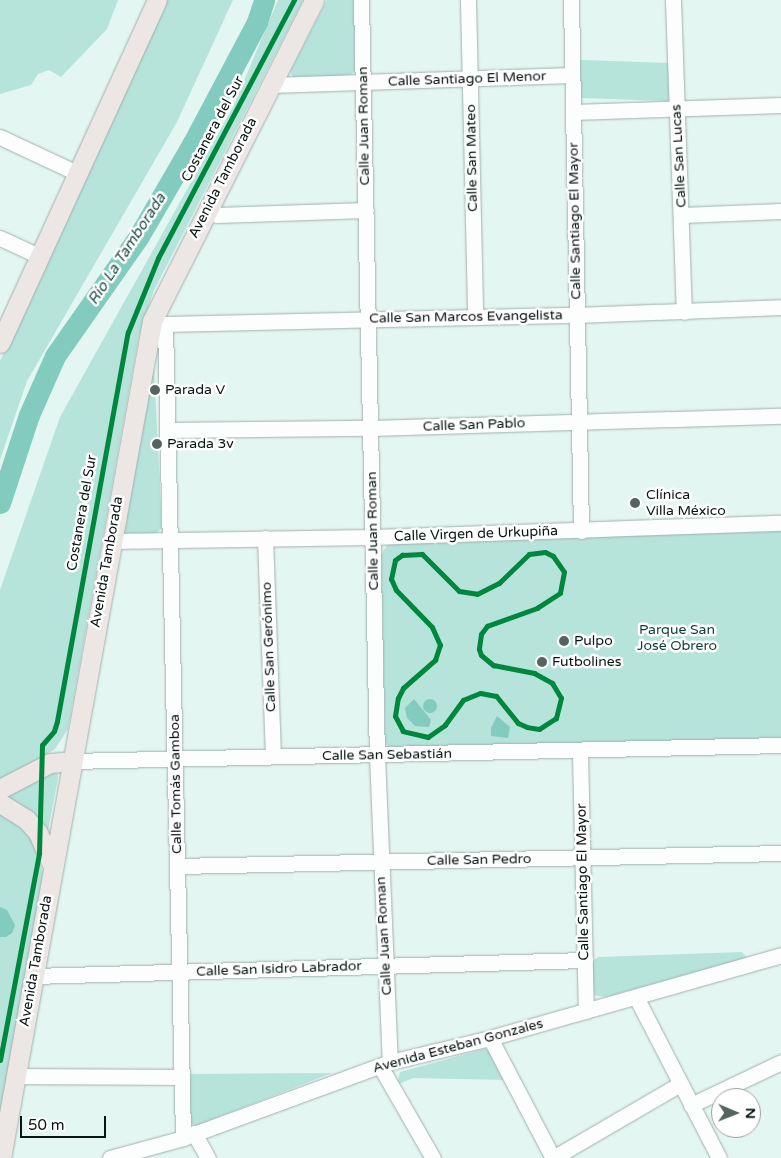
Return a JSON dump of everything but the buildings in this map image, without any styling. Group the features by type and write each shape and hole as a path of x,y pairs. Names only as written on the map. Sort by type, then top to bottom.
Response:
{"main road":[{"path":"0,341 157,0"},
{"name":"Avenida Tamborada","path":"1,1158 111,541 158,322 206,210 314,0"},
{"name":"Calle San Sebastián","path":"0,789 50,763 71,761"},
{"path":"0,803 26,819 38,833 52,865"}],"street":[{"name":"Calle Juan Roman","path":"361,0 377,756 380,862 387,966 385,1064 433,1158"},
{"name":"Calle San Mateo","path":"468,0 475,316"},
{"name":"Calle Santiago El Mayor","path":"571,0 581,531"},
{"name":"Calle San Lucas","path":"673,0 684,312"},
{"name":"Calle Santiago El Menor","path":"271,85 572,75"},
{"path":"573,112 781,105"},
{"path":"0,137 78,173"},
{"path":"206,210 217,214 366,210"},
{"path":"682,215 781,211"},
{"path":"0,238 39,256"},
{"name":"Calle San Marcos Evangelista","path":"158,322 576,316 781,307"},
{"name":"Calle Tomás Gamboa","path":"158,322 167,430 182,1078 188,1136 208,1158"},
{"name":"Calle San Pablo","path":"167,430 371,428 781,416"},
{"name":"Calle Virgen de Urkupiña","path":"111,541 372,537 781,523"},
{"name":"Calle San Gerónimo","path":"265,538 273,756"},
{"name":"Calle San Sebastián","path":"71,761 580,752 781,745"},
{"name":"Calle Santiago El Mayor","path":"580,752 586,1011"},
{"name":"Calle San Pedro","path":"177,866 781,853"},
{"name":"Avenida Esteban Gonzales","path":"110,1158 188,1136 385,1064 490,1038 781,955"},
{"name":"Calle San Isidro Labrador","path":"33,976 585,960"},
{"path":"636,997 719,1158"},
{"path":"490,1038 553,1158 680,1084"},
{"path":"691,1105 781,1062"},
{"path":"16,1076 182,1078"}],"green space":[{"path":"0,0 118,0 107,29 61,77 49,70 38,74 31,85 0,94"},
{"path":"164,0 233,0 177,122 27,381 0,460 0,361"},
{"path":"278,0 303,0 154,290 139,336 68,729 55,749 0,783 0,590 60,417 233,107"},
{"path":"327,0 355,0 355,71 349,76 293,77 290,72"},
{"path":"576,60 670,63 669,101 575,98"},
{"path":"153,348 162,528 154,535 123,534"},
{"name":"Parque San José Obrero","path":"781,529 781,740 389,748 385,742 381,554 389,543"},
{"path":"51,771 58,774 58,778 47,836 1,796"},
{"path":"0,810 31,833 43,873 0,1116"},
{"path":"742,952 747,958 606,997 592,995 589,964 598,957"},
{"path":"484,1049 490,1051 506,1080 413,1078 399,1084 400,1072"},
{"path":"332,1073 198,1125 187,1124 186,1074"}],"shaded area":[{"path":"414,699 431,720 429,727 415,726 407,718 405,708"},
{"path":"430,699 435,701 437,706 435,711 430,713 425,711 423,706 425,701"},
{"path":"497,716 510,727 508,738 491,736 491,728"},
{"path":"0,907 7,910 15,925 12,933 6,937 0,937"}],"waterway":[{"name":"Río La Tamborada","path":"0,503 29,415 55,356 139,236 193,143 257,22 264,0"}],"cycle path":[{"name":"Costanera del Sur","path":"0,1060 39,853 42,745 54,731 57,721 128,332 158,258 294,0"},
{"path":"545,552 553,556 564,572 560,593 537,608 487,626 481,634 479,649 481,655 493,665 534,673 552,683 561,698 556,718 539,729 527,727 518,723 496,696 480,693 463,700 445,725 428,737 403,731 395,716 398,698 403,688 435,660 440,645 432,627 396,590 391,579 395,560 402,555 422,554 459,591 477,594 499,583 529,554 545,552"}],"place":[{"name":"Parada V","path":"155,390"},
{"name":"Parada 3v","path":"157,444"},
{"name":"Clínica Villa México","path":"635,503"},
{"name":"Pulpo","path":"564,641"},
{"name":"Futbolines","path":"542,662"}]}
